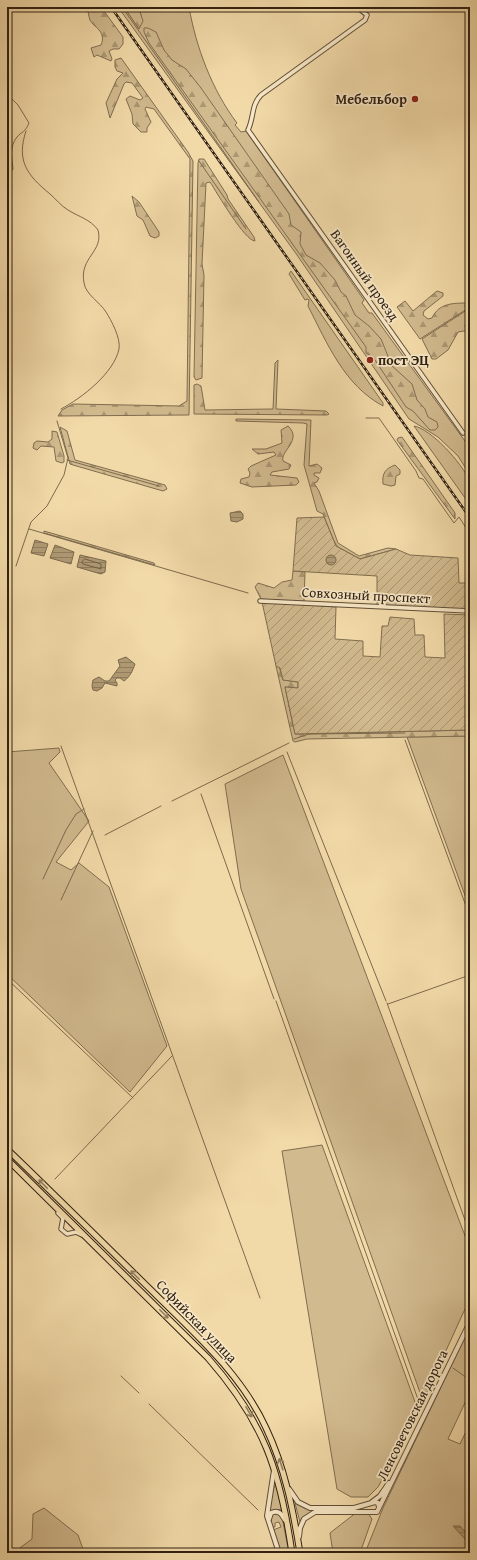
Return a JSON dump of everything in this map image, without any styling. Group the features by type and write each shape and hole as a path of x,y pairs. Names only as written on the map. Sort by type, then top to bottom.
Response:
{"main road":[{"name":"Софийская улица","path":"7,1148 182,1321 236,1379 266,1426 278,1454 288,1488 300,1553"},
{"name":"Софийская улица","path":"7,1159 208,1358 227,1380 246,1406 260,1431 282,1490 292,1553"}],"street":[{"name":"Вагонный проезд","path":"356,7 367,15 365,20 258,98 254,104 252,119 248,130 463,433"},
{"name":"Совхозный проспект","path":"260,601 470,611"},
{"path":"50,1202 63,1218 61,1229 67,1234 80,1234 97,1248"},
{"name":"Ленсоветовская дорога","path":"378,1510 469,1329 470,1322"},
{"path":"273,1464 273,1479 267,1510 271,1531 279,1553"},
{"path":"370,1503 380,1496 396,1473"},
{"path":"288,1488 298,1502 310,1508 354,1508 377,1502 378,1510 312,1513 304,1519 300,1528 299,1544"},
{"path":"271,1531 269,1518 273,1512 281,1514 288,1522"}],"green space":[{"path":"86,7 101,7 123,37 123,44 119,49 109,51 112,59 111,61 97,55 94,57 91,48 101,45 102,36 90,20"},
{"path":"118,7 124,7 139,29 141,15 139,9 136,7 189,7 196,37 206,68 220,97 237,123 235,125 241,132 246,131 364,300 362,303 369,313 372,313 470,448 470,475 458,456 438,437 409,419 297,255"},
{"path":"124,7 139,9 143,21 139,29"},
{"path":"144,28 148,28 156,32 164,50 172,60 186,69 201,88 289,214 291,225 301,232 300,244 306,255 320,263 335,280 341,292 346,296 355,315 369,326 381,339 392,366 412,384 417,400 425,409 428,417 437,422 438,427 435,430 430,430 413,411 406,407 373,357 366,353 366,347 149,43 144,32"},
{"path":"121,58 193,161 189,415 58,416 62,410 73,404 179,406 187,401 190,159 154,109 146,107 145,109 151,122 147,128 147,132 141,132 133,124 132,114 126,99 130,96 140,100 143,98 132,83 126,82 124,84 110,118 106,103 117,79 123,73 117,71 115,67 115,60"},
{"path":"199,159 204,159 227,195 228,199 254,237 255,241 250,239 238,225 210,182 206,183 202,264 204,275 202,378 196,380 194,377"},
{"path":"132,196 139,202 159,232 159,236 155,238 150,236 143,220 137,216"},
{"path":"291,271 383,403 383,406 369,397 358,387 338,362 308,306 309,300 305,300 289,274"},
{"path":"437,291 443,293 443,296 424,311 423,315 428,319 432,318 438,309 447,305 469,303 470,307 420,339 397,307 405,301 413,311"},
{"path":"470,308 470,330 458,332 448,350 436,359 432,359 422,339"},
{"path":"278,360 276,409 326,411 329,414 194,414 194,385 197,384 201,386 205,410 273,409 275,363"},
{"path":"236,419 311,420 309,466 317,464 322,468 320,473 314,473 314,475 319,478 317,482 314,483 319,491 338,543 359,556 388,548 396,549 360,559 336,546 323,514 317,511 304,465 307,424 236,421"},
{"path":"288,426 292,431 293,436 292,441 283,457 283,461 291,465 289,469 272,472 270,475 297,478 299,482 296,485 252,487 240,483 241,479 249,477 250,473 248,469 251,466 276,455 274,452 258,454 252,449 266,449 282,443 281,430"},
{"path":"414,426 429,433 453,456 460,465 470,482 470,505"},
{"path":"60,427 67,431 75,460 165,485 167,489 163,491 70,464"},
{"path":"52,431 57,432 64,456 64,462 62,463 56,461 54,447 41,446 37,450 33,448 34,443 37,441 48,442 52,439"},
{"path":"402,437 455,513 455,519 397,440 398,438"},
{"path":"395,465 400,470 400,474 396,476 395,485 391,486 383,484 385,472"},
{"path":"324,517 336,546 360,559 396,549 410,555 458,558 459,583 470,583 470,610 377,605 377,576 293,571 297,518"},
{"path":"44,531 154,563 155,565 44,533"},
{"path":"293,571 305,572 304,602 261,599 255,587 258,583 274,588 282,582 292,580"},
{"path":"262,602 336,607 335,639 363,641 363,656 380,657 382,626 388,626 390,617 414,619 415,635 424,635 425,657 445,658 444,614 470,615 470,730 295,734 285,687 298,688 298,682 283,680 280,668 276,666"},
{"path":"276,666 279,666 283,680 298,682 298,688 285,687 295,734 470,730 470,736 307,739 295,742 293,741"},
{"path":"470,736 470,909 407,737"},
{"path":"59,748 60,752 49,763 89,821 56,862 71,870 79,863 109,887 167,1046 130,1092 7,974 7,752"},
{"path":"283,755 470,1249 470,1298 423,1401 241,889 225,784"},
{"path":"322,1145 419,1413 378,1487 368,1497 351,1497 337,1489 282,1151"},
{"path":"470,1332 470,1392 448,1439 460,1444 470,1423 470,1538 464,1530 460,1531 465,1539 470,1553 365,1553 383,1508 467,1333"},
{"path":"276,1485 282,1509 271,1511 269,1508 274,1487"},
{"path":"295,1503 308,1509 317,1509 300,1522"},
{"path":"44,1508 78,1535 83,1549 81,1553 18,1553 17,1550 32,1539 33,1514"},
{"path":"357,1512 368,1513 372,1519 360,1553 333,1553 330,1533"},
{"path":"276,1513 282,1517 289,1553 280,1553 273,1530 281,1527 279,1522 275,1523 275,1527 272,1527 271,1518 273,1514"}],"water":[{"path":"240,511 243,514 243,519 237,522 231,521 230,513"},
{"path":"35,540 48,544 44,556 31,553"},
{"path":"55,545 74,552 71,564 50,558"},
{"path":"80,555 106,561 105,572 101,574 77,567"},
{"path":"329,555 333,555 335,556 335,564 329,565 326,562 326,558"},
{"path":"126,657 135,664 131,673 124,681 117,678 115,680 117,686 105,683 102,688 97,691 93,690 93,680 99,677 105,681 109,681 120,666 118,660"},
{"path":"453,1526 460,1526 470,1538 470,1550 465,1539"}],"waterway":[{"path":"122,7 259,202"},
{"path":"7,94 18,105 29,123 25,130 14,141 12,153 13,169 7,177"},
{"path":"26,131 22,151 23,159 30,174 63,207 88,221 98,230 98,244 85,267 83,274 84,283 87,291 108,315 119,340 119,349 116,358 104,376 87,392 61,409"},
{"path":"199,161 246,229"},
{"path":"366,418 379,418 416,471 419,478 423,479 454,523 459,517 470,534"},
{"path":"16,566 31,522 47,506 64,475 68,458 57,421"},
{"path":"67,460 159,486"},
{"path":"29,529 248,593"},
{"path":"294,739 309,734 405,733"},
{"path":"405,740 470,917"},
{"path":"172,801 289,743"},
{"path":"61,746 260,1298"},
{"path":"287,752 386,1001"},
{"path":"201,794 274,999"},
{"path":"105,835 161,806"},
{"path":"43,879 66,830 76,814 84,809"},
{"path":"61,900 93,831"},
{"path":"388,1004 470,975"},
{"path":"7,979 133,1098"},
{"path":"276,1001 420,1405"},
{"path":"387,1003 470,1234"},
{"path":"55,1179 172,1056"},
{"path":"453,1368 470,1380"},
{"path":"121,1376 139,1393"},
{"path":"149,1404 258,1510"}],"railway":[{"path":"111,7 470,518"}],"place":[{"name":"Мебельбор","path":"415,99"},
{"name":"пост ЭЦ","path":"370,360"}]}
